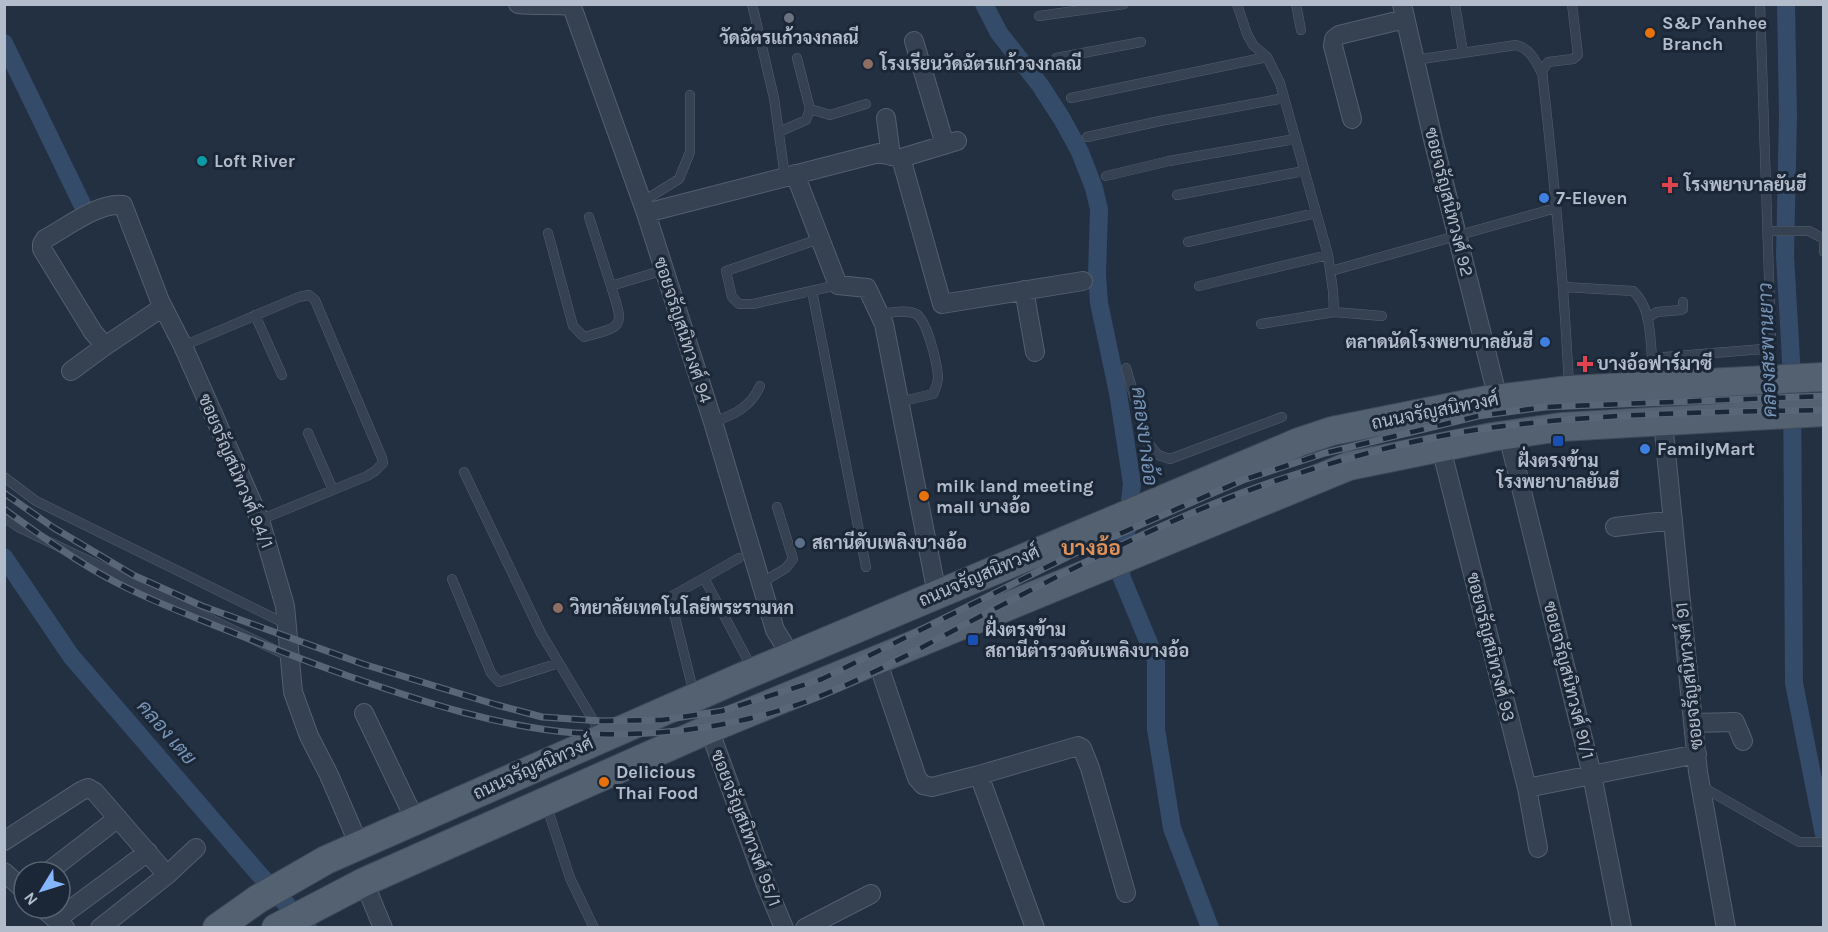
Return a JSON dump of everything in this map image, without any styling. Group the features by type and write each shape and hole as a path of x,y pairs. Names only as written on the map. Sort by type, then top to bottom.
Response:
{"main road":[{"name":"ถนนจรัญสนิทวงศ์","path":"217,927 258,899 326,860 358,845 695,697 1141,507 1332,431 1498,399 1569,390 1802,379"},
{"name":"ถนนจรัญสนิทวงศ์","path":"278,926 364,882 709,729 1349,466 1561,427 1803,413"},
{"path":"865,625 877,660"},
{"path":"791,656 806,689"}],"street":[{"path":"518,4 542,7 558,4 571,5"},
{"name":"ซอยจรัญสนิทวงศ์ 94","path":"571,5 644,207 713,422 778,637 791,656"},
{"path":"1352,119 1333,46 1334,39 1339,35 1404,12"},
{"name":"ซอยจรัญสนิทวงศ์ 92","path":"1404,12 1498,399"},
{"path":"644,207 790,176 879,153 896,157 951,143 914,41"},
{"path":"886,118 942,304 1083,280"},
{"path":"790,176 838,285 867,288 884,324 937,594"},
{"name":"ซอยจรัญสนิทวงศ์ 94/1","path":"105,346 93,332 42,249 42,244 45,239 112,204 123,205 163,307 183,346 260,520 285,606 293,692 299,712 358,845"},
{"path":"1024,290 1035,352"},
{"path":"71,371 163,307"},
{"name":"ซอยจรัญสนิทวงศ์ 91","path":"1663,422 1696,754 1726,927"},
{"name":"ซอยจรัญสนิทวงศ์ 91/1","path":"1508,435 1592,775 1622,927"},
{"name":"ซอยจรัญสนิทวงศ์ 93","path":"1441,448 1527,788 1538,848"},
{"path":"1616,527 1673,520"},
{"path":"877,660 917,778 923,785 932,788 1073,747 1082,748 1090,768 1126,894"},
{"path":"364,713 415,820"},
{"path":"1693,723 1735,722 1743,741"},
{"name":"ซอยจรัญสนิทวงศ์ 95/1","path":"709,729 766,885 784,927"},
{"path":"1527,788 1696,754"},
{"path":"979,775 1035,927"},
{"path":"4,841 88,788 95,792 167,875"},
{"path":"64,860 118,818"},
{"path":"100,927 167,875 196,848"},
{"path":"72,906 148,852"},
{"path":"364,882 383,927"},
{"path":"805,927 871,894"}],"lane":[{"path":"752,4 790,176"},
{"path":"1039,16 1124,4"},
{"path":"1237,4 1247,34 1253,45 1267,57 1280,83 1328,255 1334,312"},
{"path":"1296,4 1301,30"},
{"path":"1455,4 1463,52"},
{"path":"1569,390 1564,287 1553,154 1543,76 1544,66 1548,62 1573,59 1578,55 1572,4"},
{"path":"1652,358 1763,349 1769,346 1773,231 1760,4"},
{"path":"1056,58 1141,42"},
{"path":"1415,60 1510,45 1520,46 1533,56 1543,76"},
{"path":"1071,98 1267,57"},
{"path":"779,132 806,120 810,109 798,58"},
{"path":"644,207 679,179 690,152 690,95"},
{"path":"1087,137 1284,98"},
{"path":"810,109 831,115 866,104"},
{"path":"1106,176 1169,161 1296,139"},
{"path":"1177,195 1304,171"},
{"path":"1330,271 1557,208"},
{"path":"1188,242 1316,213"},
{"path":"548,233 573,326 584,337 614,329 618,324 619,312 589,217"},
{"path":"1773,231 1809,231 1824,239"},
{"path":"819,239 802,247 726,271 732,297 739,304 753,304 838,285"},
{"path":"1824,245 1824,252"},
{"path":"1199,286 1328,255"},
{"path":"611,286 664,270"},
{"path":"1564,287 1633,291 1642,302 1647,318 1654,386"},
{"path":"812,291 866,567"},
{"path":"183,346 305,295 315,300 382,458 382,463 375,471 260,520"},
{"path":"1647,318 1657,312 1682,310 1683,302"},
{"path":"879,314 909,312 919,315 926,326 938,375 937,386 933,394 899,402"},
{"path":"1261,324 1334,312 1382,316"},
{"path":"255,315 282,375"},
{"path":"1126,368 1148,443 1158,455 1170,459 1282,417"},
{"path":"713,422 735,414 756,397 760,386"},
{"path":"308,433 333,490"},
{"path":"464,472 541,633 603,737"},
{"path":"4,477 36,501 286,624"},
{"path":"761,583 786,568 793,559 777,507"},
{"path":"4,517 18,527 290,657"},
{"path":"695,697 670,597 739,558"},
{"path":"704,578 754,672"},
{"path":"452,579 491,674 499,682 559,663"},
{"path":"1701,786 1799,842 1824,842"},
{"path":"545,802 570,878 594,927"}],"waterway":[{"name":"คลองบางอ้อ","path":"984,4 999,33 1040,85 1062,119 1080,152 1094,188 1099,209 1097,275 1099,303 1118,393 1132,484 1121,576 1156,660 1156,729 1172,828 1210,928"},
{"name":"คลองสะพานยาว","path":"1786,4 1788,116 1785,256 1792,377 1794,683 1824,835"},
{"path":"4,43 82,204"},
{"name":"คลอง เตย","path":"4,557 71,656 308,928"}],"railway":[{"path":"4,493 54,528 133,575 202,606 363,664 542,717 602,721 662,720 722,711 822,679 1069,556 1243,480 1325,453 1478,416 1545,407 1824,396"},
{"path":"4,509 73,557 128,588 161,604 333,671 434,704 490,719 547,730 634,734 721,725 750,719 805,702 872,673 1052,579 1164,525 1278,480 1362,455 1475,430 1584,418 1824,410"}],"place":[{"name":"วัดฉัตรแก้วจงกลณี","path":"789,18"},
{"name":"S&P Yanhee Branch","path":"1650,33"},
{"name":"โรงเรียนวัดฉัตรแก้วจงกลณี","path":"868,64"},
{"name":"Loft River","path":"202,161"},
{"name":"โรงพยาบาลยันฮี","path":"1670,185"},
{"name":"7-Eleven","path":"1544,198"},
{"name":"ตลาดนัดโรงพยาบาลยันฮี","path":"1545,342"},
{"name":"บางอ้อฟาร์มาซี","path":"1585,364"},
{"name":"ฝั่งตรงข้าม โรงพยาบาลยันฮี","path":"1558,441"},
{"name":"FamilyMart","path":"1645,449"},
{"name":"milk land meeting mall บางอ้อ","path":"924,496"},
{"name":"สถานีดับเพลิงบางอ้อ","path":"800,543"},
{"name":"วิทยาลัยเทคโนโลยีพระรามหก","path":"558,608"},
{"name":"ฝั่งตรงข้าม สถานีตำรวจดับเพลิงบางอ้อ","path":"973,640"},
{"name":"Delicious Thai Food","path":"604,782"}],"district":[{"name":"บางอ้อ","path":"1091,548"}]}
